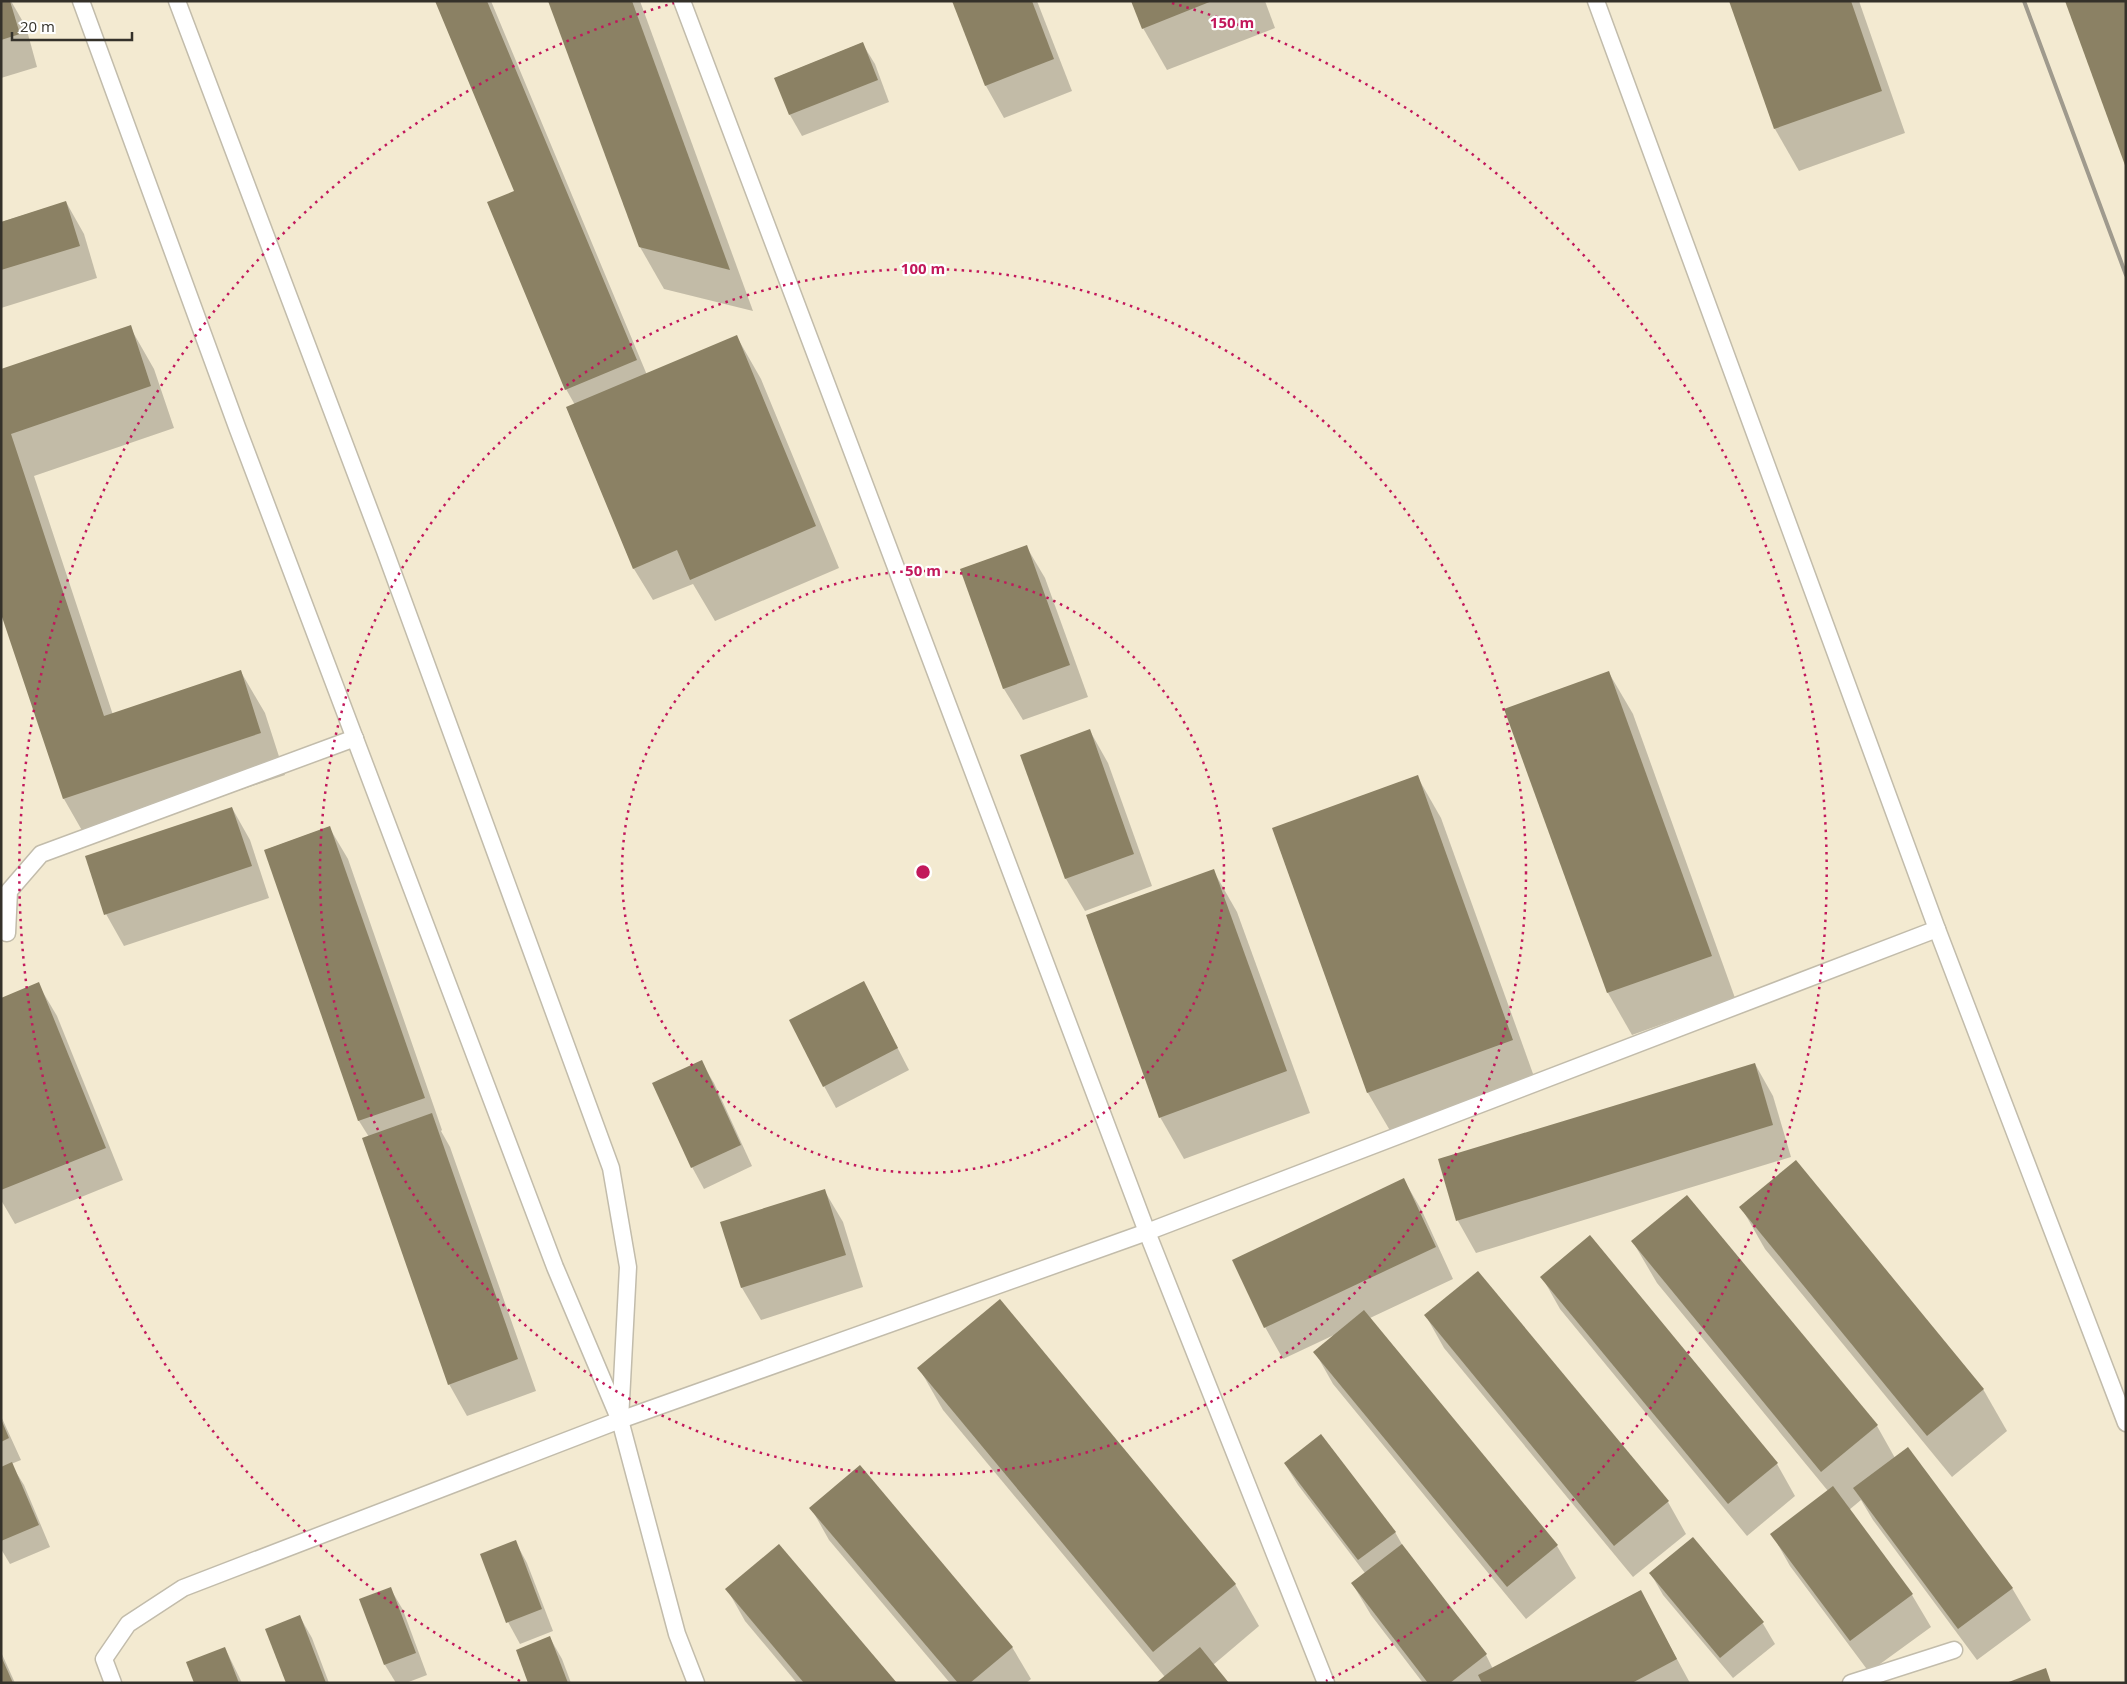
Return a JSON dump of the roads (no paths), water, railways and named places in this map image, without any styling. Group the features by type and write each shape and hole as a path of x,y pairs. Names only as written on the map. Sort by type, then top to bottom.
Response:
{"lane":[{"path":"81,1 237,427 555,1267 620,1420 677,1634 696,1683"},
{"path":"177,1 385,551 611,1168 628,1267 620,1420"},
{"path":"682,1 1147,1232 1326,1683"},
{"path":"1596,1 1937,929 2126,1424"},
{"path":"7,933 9,890 41,854 355,738"},
{"path":"113,1683 104,1659 128,1624 183,1588 620,1420 1147,1232 1937,929"},
{"path":"1852,1683 1954,1650"}],"railway":[{"path":"2024,1 2126,275"}]}
